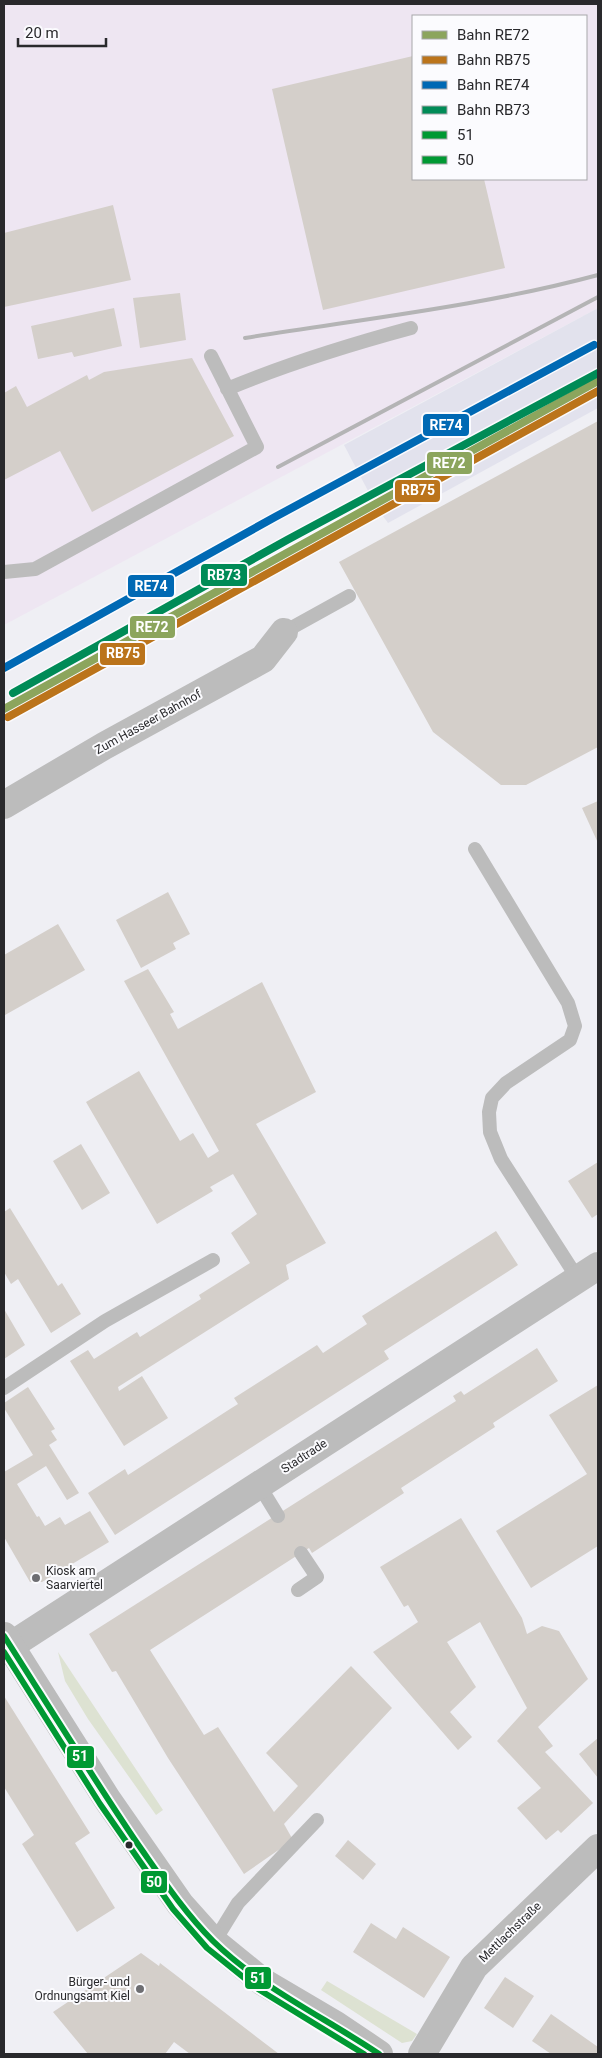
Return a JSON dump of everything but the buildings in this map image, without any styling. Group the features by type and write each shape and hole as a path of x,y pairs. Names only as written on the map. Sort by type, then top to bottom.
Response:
{"street":[{"name":"Zum Hasseer Bahnhof","path":"4,805 104,746 263,659 284,632"},
{"name":"Stadtrade","path":"7,1641 259,1485 588,1272"},
{"path":"7,1641 107,1799 180,1904 214,1942 263,1982 336,2025 379,2054"},
{"name":"Mettlachstraße","path":"422,2054 474,1967 598,1848"}],"lane":[{"path":"227,390 276,368 321,353 410,328"},
{"path":"4,572 35,569 257,447 211,356"},
{"path":"284,632 349,596"},
{"path":"474,849 568,1003 575,1026 570,1040 506,1083 492,1098 489,1112 490,1132 501,1159 588,1272"},
{"path":"4,1388 105,1321 214,1260"},
{"path":"259,1485 278,1516"},
{"path":"298,1590 317,1577 302,1553"},
{"path":"214,1942 238,1903 317,1820"}],"shaded area":[{"path":"4,4 598,4 598,308 4,625"},
{"path":"598,308 598,408 388,523 377,508 344,445"}],"green space":[{"path":"58,1652 163,1810 156,1815 88,1719 65,1681"},
{"path":"327,1981 417,2034 412,2041 402,2043 321,1990"}],"railway":[{"path":"245,338 467,304 598,275"},
{"path":"278,467 598,297"}],"rail line":[{"name":"RE74","path":"4,668 275,517 594,345"},
{"name":"RB73","path":"13,693 287,540 598,373"},
{"name":"RE72","path":"4,709 598,381"},
{"name":"RB75","path":"8,717 598,391"}],"transit line":[{"name":"51","path":"4,1636 137,1843 173,1894 202,1930 232,1958 272,1988 379,2054"},
{"name":"50","path":"4,1652 100,1804 173,1909 207,1948 258,1989 364,2054"}],"place":[{"name":"Kiosk am Saarviertel","path":"36,1578"},
{"name":"Bürger- und Ordnungsamt Kiel","path":"140,1989"}]}
